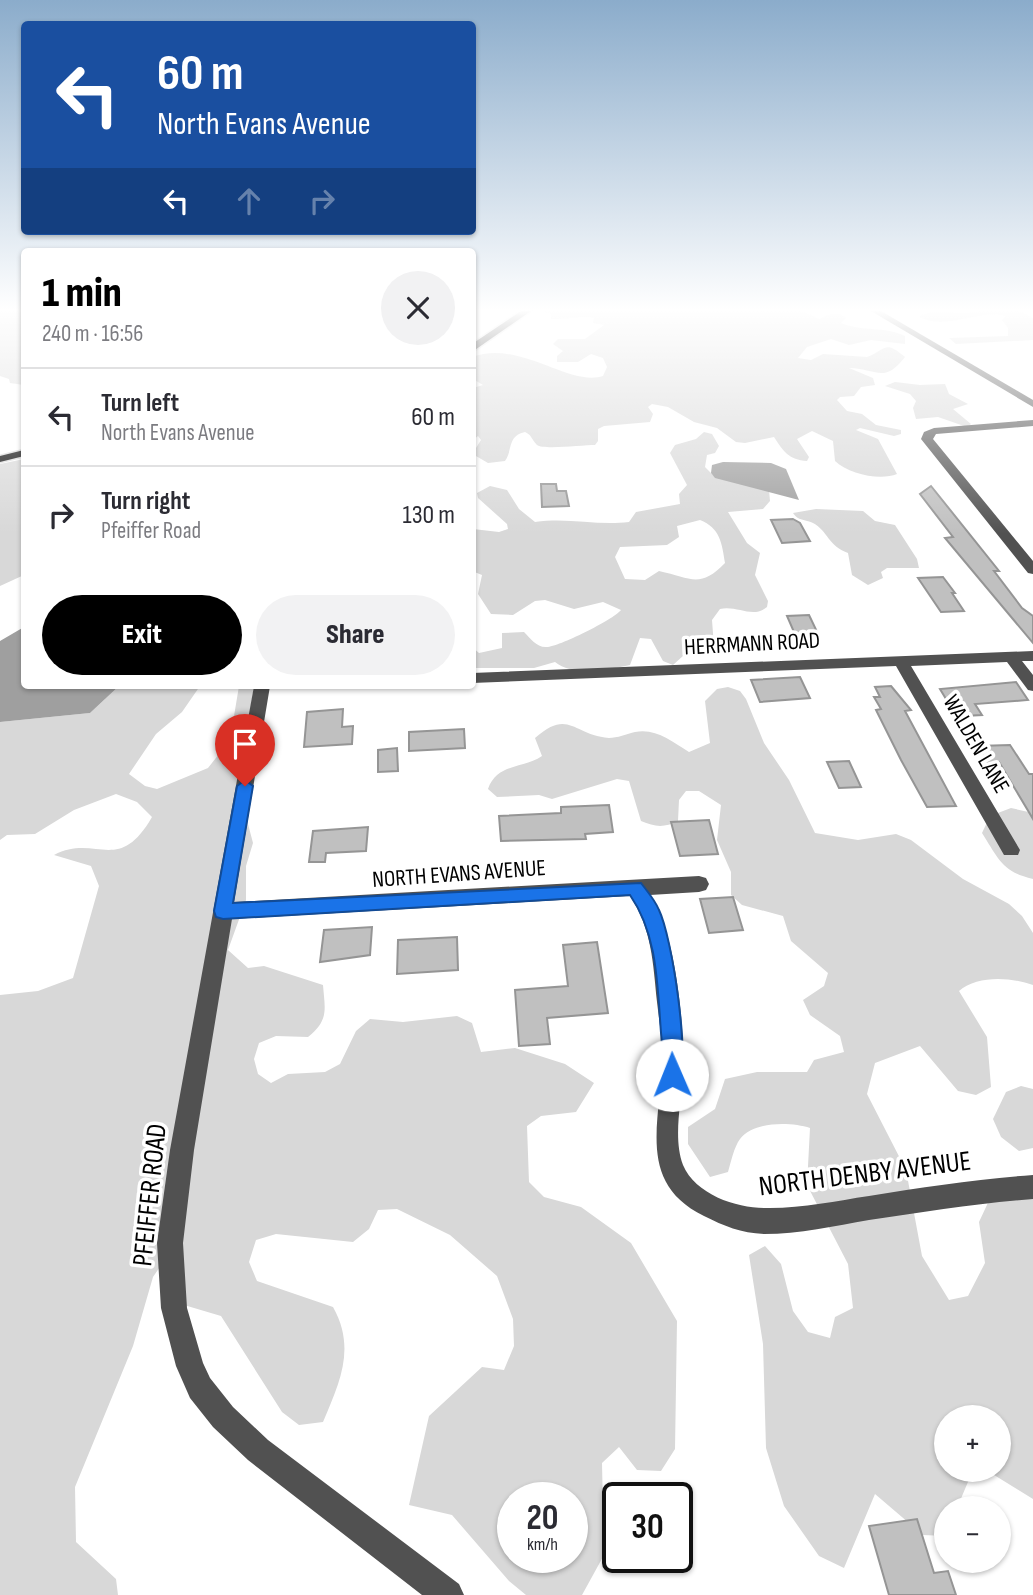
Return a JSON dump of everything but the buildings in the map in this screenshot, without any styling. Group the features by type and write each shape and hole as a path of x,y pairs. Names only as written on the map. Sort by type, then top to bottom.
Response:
{"main road":[{"path":"0,459 21,454"}],"street":[{"path":"1001,385 1033,404"},
{"path":"1033,423 934,431 928,434 929,442 1033,570"},
{"name":"HERRMANN ROAD","path":"476,678 1033,656"},
{"path":"1011,657 1033,686"},
{"name":"WALDEN LANE","path":"901,661 1012,850"},
{"name":"PFEIFFER ROAD","path":"261,689 173,1213 171,1275 180,1340 201,1388 223,1417 258,1450 447,1595"},
{"name":"NORTH EVANS AVENUE","path":"223,911 699,884"},
{"name":"NORTH DENBY AVENUE","path":"635,888 651,911 661,940 673,1055 667,1150 673,1172 682,1186 707,1204 735,1218 787,1220 964,1193 1033,1187"}],"shaded area":[{"path":"872,385 861,387 854,396 840,397 837,400 847,411 862,414 876,425 901,430 901,434 894,436 860,428 856,430 878,439 897,474 882,477 848,470 835,461 833,441 812,431 797,439 809,457 807,461 801,460 787,454 774,437 745,443 736,442 717,428 694,422 668,407 652,404 648,407 653,414 650,422 604,426 598,429 598,441 595,445 541,446 525,432 515,437 505,461 488,463 476,456 476,448 481,440 478,436 476,438 476,387"},
{"path":"946,385 949,394 968,404 953,409 971,424 967,427 938,417 916,419 913,408 916,401 910,394 885,386"},
{"path":"704,432 712,434 719,446 715,453 707,455 705,467 715,477 769,490 770,501 763,509 728,512 747,543 760,553 755,575 768,601 767,607 756,612 720,609 712,620 714,647 684,655 673,665 663,661 651,639 640,638 630,665 612,669 571,670 555,662 534,668 476,668 476,650 479,653 502,648 502,633 524,632 543,647 553,646 608,620 621,610 603,602 574,609 545,600 535,601 513,615 491,614 478,594 482,575 476,573 476,529 499,532 508,529 507,524 478,498 477,493 490,486 507,490 519,509 535,522 629,522 636,512 680,504 679,494 687,485 670,453 675,445 696,439","holes":["700,520 712,527 719,537 725,563 702,579 659,571 645,580 625,579 615,557 620,547 667,545 679,537 677,526"]},
{"path":"21,460 21,576 0,586 0,464"},
{"path":"723,462 771,463 786,469 799,500 715,478 711,473 712,465"},
{"path":"816,509 863,511 875,521 895,525 917,559 919,568 887,568 881,572 883,578 868,585 852,575 848,553 836,546 818,526 799,519 793,513"},
{"path":"21,629 21,689 116,689 90,713 0,722 0,641"},
{"path":"728,687 740,691 746,699 764,743 789,780 815,833 858,840 896,834 911,840 963,879 1009,904 1022,916 1033,933 1033,985 1015,980 994,979 975,982 959,991 987,1037 991,1087 976,1095 958,1091 920,1046 875,1063 867,1094 906,1170 922,1256 949,1300 968,1296 985,1263 979,1222 993,1192 1033,1183 1033,1499 1005,1482 1011,1482 1011,1405 934,1405 934,1482 968,1482 962,1496 934,1496 934,1535 923,1535 875,1494 844,1568 819,1556 784,1506 766,1448 763,1344 749,1255 765,1246 781,1264 793,1311 808,1332 830,1338 835,1317 853,1308 848,1264 807,1185 810,1128 783,1124 754,1129 738,1142 728,1172 710,1177 688,1144 688,1127 715,1109 725,1079 757,1072 807,1072 814,1060 844,1052 840,1036 810,1015 803,1000 824,986 828,973 791,941 783,916 742,905 731,895 731,872 717,840 721,805 699,791 686,791 679,800 678,821 660,826 641,821 629,781 617,779 552,799 539,795 497,797 488,789 492,781 504,771 542,756 535,738 556,725 564,724 609,738 635,732 650,732 663,736 689,752 710,743 705,701 717,689"},
{"path":"116,689 198,689 182,712 156,734 129,774 145,786 157,789 208,768 230,740 238,689 254,689 238,786 253,843 246,866 246,900 228,950 248,968 264,966 323,985 325,1008 323,1020 308,1037 276,1036 259,1043 254,1059 258,1074 271,1083 288,1074 325,1072 340,1064 356,1031 370,1019 403,1022 457,1016 472,1023 481,1052 515,1048 565,1064 594,1083 576,1112 541,1116 527,1126 529,1182 544,1197 581,1207 631,1243 677,1321 675,1449 661,1471 637,1470 619,1447 602,1463 602,1559 582,1595 526,1595 502,1573 588,1573 588,1482 497,1482 497,1567 452,1515 409,1505 429,1416 482,1367 504,1370 514,1346 513,1319 497,1276 450,1235 397,1209 378,1210 369,1229 353,1242 276,1234 256,1240 249,1262 257,1281 333,1307 340,1322 344,1337 343,1365 323,1422 299,1425 282,1412 221,1316 184,1305 166,1258 153,1277 133,1346 75,1487 76,1542 116,1579 118,1595 0,1595 0,995 38,991 73,978 99,886 91,866 54,855 69,849 106,850 128,845 140,835 152,817 137,802 116,794 74,810 35,834 7,835 0,840 0,722 90,713"},
{"path":"1011,808 1033,813 1033,879 1007,868 982,833 990,816"},
{"path":"1021,1086 1033,1089 1033,1148 1019,1151 1001,1137 993,1119 1006,1092"}],"route":[{"path":"245,786 223,911 323,908 635,888 651,911 661,940 673,1055 672,1075"}]}
